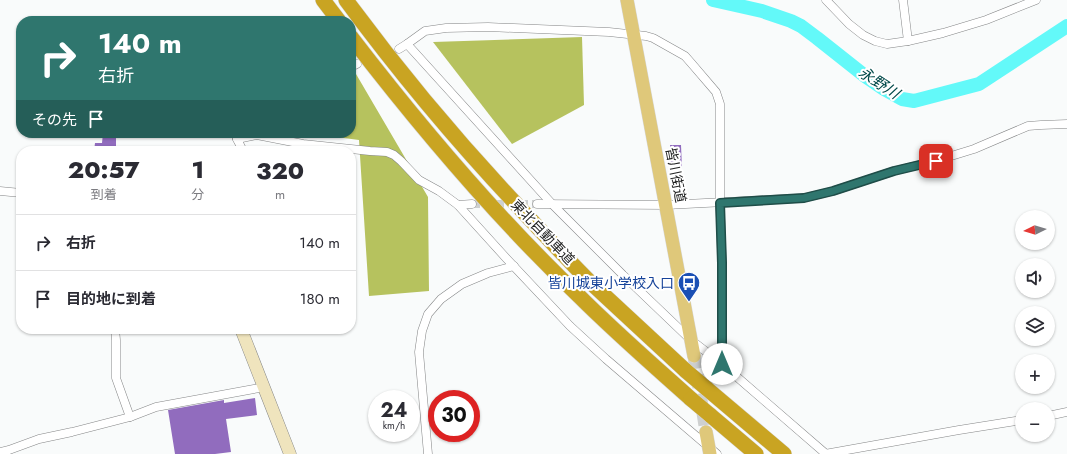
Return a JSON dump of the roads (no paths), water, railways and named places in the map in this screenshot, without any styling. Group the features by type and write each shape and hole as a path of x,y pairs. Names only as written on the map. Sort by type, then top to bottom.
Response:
{"highway":[{"path":"323,0 335,16"},
{"name":"東北自動車道","path":"346,0 399,70 433,111 541,232 618,308 706,388 784,454"},
{"name":"東北自動車道","path":"356,43 418,122 471,183 534,251 584,302 691,399 756,454"}],"main road":[{"name":"皆川街道","path":"627,0 694,356"},
{"path":"706,432 712,452"}],"street":[{"path":"826,0 863,36 887,44 943,33 986,20 1036,0"},
{"path":"903,0 908,41"},
{"path":"399,49 425,31 446,28 503,28 633,33 653,38 685,56 716,92 720,104 722,364"},
{"path":"407,44 553,205 623,275 691,340 722,364 826,454 1015,421"},
{"path":"537,204 666,205 804,198 974,149 1028,126 1067,124"},
{"path":"272,138 322,146"},
{"path":"356,150 387,152 394,155 419,180 439,191 458,205 570,326 611,364 712,452"},
{"path":"0,191 16,193"},
{"path":"458,205 472,204"},
{"path":"428,454 419,352 422,331 428,314 441,299 462,284 488,273 514,266"},
{"path":"115,334 116,378 130,417"},
{"path":"243,334 290,454"},
{"path":"0,452 39,439 130,417 156,407 187,400 265,387"},
{"path":"1055,415 1067,412"}],"waterway":[{"name":"永野川","path":"713,0 762,11 801,26 884,89 902,99 914,101 979,84 1067,26"}],"tunnel":[{"path":"472,204 537,204"},
{"path":"694,356 706,432"}],"place":[{"name":"皆川城東小学校入口","path":"689,302"}]}
